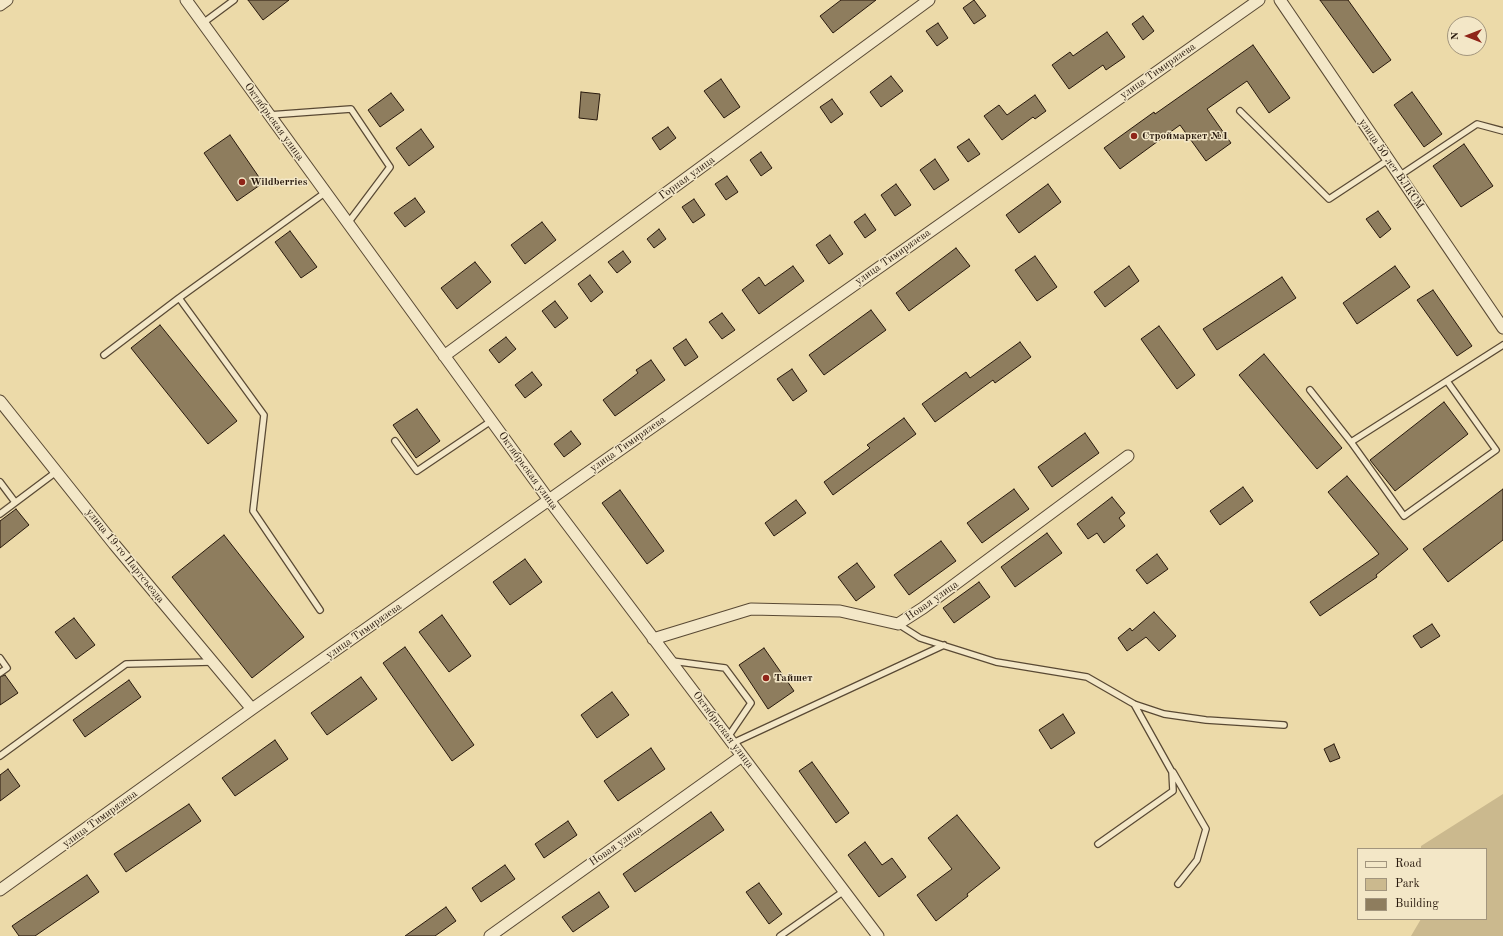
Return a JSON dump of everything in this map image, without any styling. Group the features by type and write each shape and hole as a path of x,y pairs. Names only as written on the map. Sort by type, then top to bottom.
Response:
{"street":[{"path":"0,5 7,0"},
{"name":"Октябрьская улица","path":"186,0 549,500 878,936"},
{"name":"Горная улица","path":"444,356 929,0"},
{"name":"улица Тимирязева","path":"0,890 252,709 1259,0"},
{"name":"улица 50 лет ВЛКСМ","path":"1280,0 1503,328"},
{"name":"улица 19-го Партсъезда","path":"0,402 114,544 252,709"},
{"name":"Новая улица","path":"653,639 752,609 840,611 898,624 923,608 1128,456"},
{"name":"Новая улица","path":"490,936 742,756"}],"lane":[{"path":"203,23 234,0"},
{"path":"269,115 351,109 390,167 348,223"},
{"path":"1240,111 1329,199 1388,160"},
{"path":"1400,176 1477,124 1503,131"},
{"path":"104,355 179,298 326,192"},
{"path":"179,298 264,415 253,511 320,610"},
{"path":"1351,442 1503,346"},
{"path":"1310,390 1351,442 1404,516 1496,450 1447,381"},
{"path":"395,441 417,471 491,421"},
{"path":"0,514 56,472"},
{"path":"0,482 15,502"},
{"path":"898,624 920,638 996,662 1087,677 1134,704 1164,714 1206,720 1284,725"},
{"path":"730,740 944,645"},
{"path":"0,658 7,668 0,673"},
{"path":"670,661 725,668 750,703 730,740"},
{"path":"0,756 126,664 212,662"},
{"path":"1134,704 1206,829 1197,860 1178,884"},
{"path":"1098,844 1173,791 1172,772"},
{"path":"780,936 844,891"}],"green space":[{"path":"1503,794 1503,936 1411,936 1420,920 1487,920 1487,848 1421,848 1421,846"}],"building":[{"path":"248,0 289,0 263,20"},
{"path":"841,0 876,0 833,33 820,16"},
{"path":"974,0 986,16 974,24 963,8"},
{"path":"1320,0 1348,0 1391,60 1373,73"},
{"path":"1143,16 1154,31 1143,40 1132,24"},
{"path":"938,23 948,38 937,46 926,31"},
{"path":"1107,32 1125,57 1106,70 1103,65 1069,89 1052,65 1070,52 1073,56"},
{"path":"1253,45 1290,98 1269,113 1247,81 1207,109 1231,143 1206,161 1180,125 1120,169 1104,148"},
{"path":"891,76 903,91 881,107 870,92"},
{"path":"721,79 740,107 724,118 704,91"},
{"path":"581,92 600,94 597,120 579,118"},
{"path":"1412,92 1442,134 1424,147 1394,105"},
{"path":"391,93 404,110 380,127 368,110"},
{"path":"1035,95 1046,111 1035,119 1033,117 1002,140 984,116 999,105 1007,115"},
{"path":"832,99 843,114 831,123 820,107"},
{"path":"668,127 676,138 660,150 652,138"},
{"path":"421,129 434,147 409,166 396,148"},
{"path":"230,135 263,183 237,201 204,153"},
{"path":"969,139 980,154 968,162 957,147"},
{"path":"1464,144 1493,186 1461,207 1433,166"},
{"path":"761,152 772,168 761,176 750,160"},
{"path":"935,159 949,180 934,190 920,170"},
{"path":"727,176 738,192 726,200 715,184"},
{"path":"896,184 911,205 895,216 881,195"},
{"path":"1048,184 1061,202 1019,233 1006,215"},
{"path":"415,198 425,212 405,227 394,213"},
{"path":"694,199 705,215 693,223 682,207"},
{"path":"1378,211 1391,229 1380,238 1366,219"},
{"path":"865,214 876,230 865,238 854,222"},
{"path":"542,222 556,240 525,264 511,245"},
{"path":"659,229 666,239 654,248 647,239"},
{"path":"290,231 317,267 301,278 275,242"},
{"path":"830,235 843,254 829,264 816,245"},
{"path":"956,248 970,266 909,311 896,293"},
{"path":"623,251 631,262 617,273 608,262"},
{"path":"1035,256 1057,287 1037,301 1015,270"},
{"path":"475,262 491,282 457,309 441,288"},
{"path":"793,266 804,281 759,314 742,290 759,277 765,286"},
{"path":"1129,266 1139,281 1105,307 1094,292"},
{"path":"1395,266 1410,287 1357,324 1343,303"},
{"path":"590,275 603,292 591,302 578,284"},
{"path":"1282,277 1296,298 1217,350 1203,329"},
{"path":"1433,290 1472,346 1457,356 1417,300"},
{"path":"555,301 568,318 555,328 542,311"},
{"path":"871,310 886,330 824,375 809,355"},
{"path":"722,313 735,330 722,339 709,322"},
{"path":"160,325 237,421 208,444 131,348"},
{"path":"1159,326 1195,375 1177,389 1141,339"},
{"path":"506,337 516,349 499,363 489,350"},
{"path":"686,339 698,357 685,366 673,348"},
{"path":"1020,342 1031,357 995,383 993,380 935,422 922,404 966,372 970,378"},
{"path":"1264,354 1342,448 1317,469 1239,375"},
{"path":"651,360 665,380 615,416 603,400 638,373 636,370"},
{"path":"792,369 807,391 793,401 777,379"},
{"path":"532,372 542,385 525,398 515,385"},
{"path":"1444,402 1468,434 1395,491 1370,460"},
{"path":"417,409 440,441 416,458 393,425"},
{"path":"904,418 916,434 833,495 824,482 870,448 867,445"},
{"path":"571,431 581,444 564,457 554,444"},
{"path":"1085,433 1099,453 1052,487 1038,467"},
{"path":"1347,476 1408,549 1376,575 1377,577 1320,616 1310,602 1379,554 1328,492"},
{"path":"1243,487 1253,501 1220,525 1210,511"},
{"path":"1014,489 1029,509 982,543 967,523"},
{"path":"1503,489 1503,540 1448,582 1423,549"},
{"path":"620,490 664,551 647,564 602,503"},
{"path":"1112,497 1125,513 1119,518 1125,526 1104,543 1097,533 1088,539 1077,524"},
{"path":"796,500 806,513 774,536 765,523"},
{"path":"16,509 29,525 0,548 0,521"},
{"path":"1047,533 1062,553 1015,587 1001,567"},
{"path":"224,535 304,637 252,678 172,577"},
{"path":"941,541 956,561 909,595 894,575"},
{"path":"1157,554 1168,569 1147,584 1136,570"},
{"path":"525,559 542,582 510,605 493,582"},
{"path":"857,563 875,587 856,601 838,577"},
{"path":"979,582 990,597 954,623 943,608"},
{"path":"1154,612 1176,636 1159,651 1146,637 1127,651 1118,638 1130,628 1132,631"},
{"path":"442,615 471,656 449,672 419,632"},
{"path":"74,618 95,645 76,659 55,632"},
{"path":"1432,624 1440,636 1421,648 1413,636"},
{"path":"405,647 474,745 452,761 383,663"},
{"name":"Тайшет","path":"764,648 794,691 768,709 739,665"},
{"path":"5,675 18,693 0,705 0,677"},
{"path":"361,677 377,699 327,735 311,713"},
{"path":"129,680 141,697 85,737 73,720"},
{"path":"612,692 629,715 597,738 581,715"},
{"path":"1063,714 1075,733 1051,749 1039,730"},
{"path":"275,740 288,759 235,796 222,778"},
{"path":"1334,744 1340,758 1330,762 1324,749"},
{"path":"651,748 665,769 618,801 604,781"},
{"path":"812,762 849,813 836,823 799,771"},
{"path":"8,769 20,786 0,801 0,775"},
{"path":"189,804 201,821 126,872 114,854"},
{"path":"711,812 724,830 635,892 623,874"},
{"path":"957,815 1000,868 936,921 917,895 952,869 928,838"},
{"path":"568,821 577,835 544,858 535,844"},
{"path":"865,842 882,865 892,858 906,877 879,897 848,855"},
{"path":"505,865 515,879 481,902 472,888"},
{"path":"87,875 99,892 35,936 19,936 12,926"},
{"path":"759,883 782,914 769,924 746,892"},
{"path":"599,892 609,907 573,932 562,917"},
{"path":"446,907 456,921 435,936 405,936"}],"place":[{"name":"Строймаркет №1","path":"1134,136"},
{"name":"Wildberries","path":"242,182"},
{"name":"Тайшет","path":"766,678"}]}
